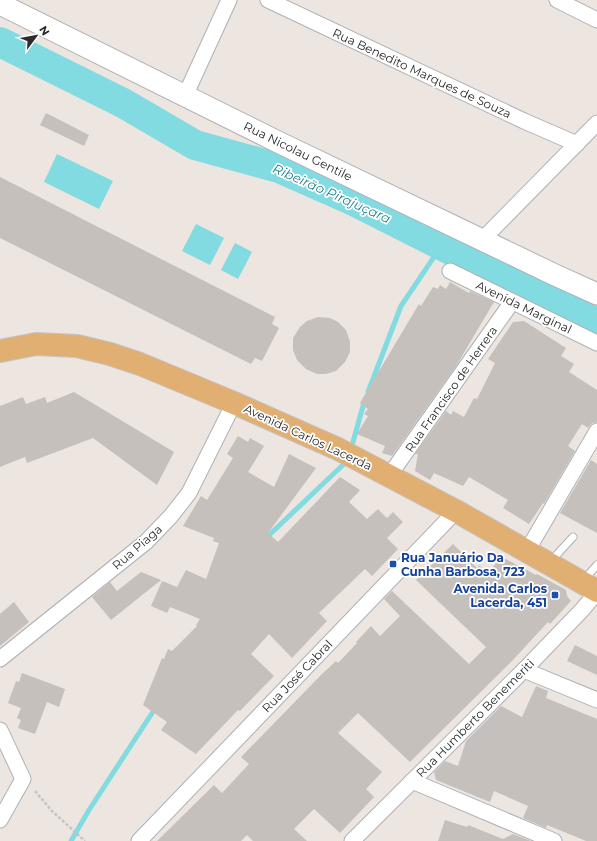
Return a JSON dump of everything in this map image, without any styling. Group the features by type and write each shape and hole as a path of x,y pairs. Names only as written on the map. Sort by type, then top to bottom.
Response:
{"main road":[{"name":"Avenida Carlos Lacerda","path":"0,350 36,344 77,346 110,354 140,364 338,448 456,511 592,588"}],"street":[{"path":"185,96 229,0"},
{"name":"Rua Benedito Marques de Souza","path":"268,0 524,121 577,144"},
{"path":"557,0 597,20"},
{"name":"Rua Nicolau Gentile","path":"0,4 185,96 597,294"},
{"path":"483,239 597,123"},
{"name":"Avenida Marginal","path":"450,271 597,343"},
{"name":"Rua Francisco de Herrera","path":"389,476 512,302"},
{"name":"Rua Piaga","path":"0,659 146,542 171,516 189,493 234,403"},
{"path":"527,551 597,431"},
{"name":"Rua José Cabral","path":"139,841 456,511"},
{"name":"Rua Humberto Benemeriti","path":"352,841 524,670 582,610 592,588"},
{"path":"524,670 597,700"},
{"path":"0,730 24,779 0,820"},
{"path":"412,781 554,841"}],"lane":[{"path":"549,563 573,537"},
{"path":"592,588 597,565"}],"path":[{"path":"24,779 52,811 85,841"}],"water":[{"path":"57,154 113,181 99,209 44,182"},
{"path":"196,224 224,238 210,265 182,251"},
{"path":"235,243 252,252 238,279 221,270"}],"building":[{"path":"46,113 89,135 84,146 40,125"},
{"path":"0,177 275,317 272,324 279,328 262,361 255,358 251,364 0,238"},
{"path":"450,282 469,293 470,291 494,302 456,366 392,456 382,453 385,446 357,434 368,416 364,414 368,409 360,403 419,304 421,306 433,287 438,289 440,285 446,289"},
{"path":"318,317 330,318 338,322 346,330 350,342 350,352 345,362 336,371 326,374 317,374 306,369 297,360 293,350 293,338 300,327 307,321"},
{"path":"524,321 566,348 561,356 574,364 569,372 597,390 597,422 592,423 588,428 582,424 568,446 575,451 544,504 543,503 529,524 503,508 508,500 469,477 463,486 434,473 430,480 415,471 418,454 415,454 446,411 451,415 453,411 464,417 474,398 477,399 495,363 488,359 513,322"},
{"path":"74,392 174,452 157,485 93,438 27,463 25,457 0,467 0,406 23,397 26,404 45,397 47,403"},
{"path":"238,436 248,442 250,438 264,446 248,472 274,487 289,454 316,468 268,533 278,542 340,477 360,490 349,502 367,519 378,509 387,518 393,512 403,522 387,538 398,549 372,576 365,569 319,613 327,621 292,658 269,634 251,654 274,676 240,711 238,710 196,754 161,730 167,722 143,705 162,658 164,659 168,649 172,651 197,626 196,625 200,619 170,607 167,613 151,606 162,581 177,587 186,570 206,579 219,543 213,541 214,538 183,526 201,496 207,500 233,458 227,454"},
{"path":"591,460 597,464 597,533 560,513"},
{"path":"453,544 477,568 479,565 487,573 502,557 566,590 567,596 571,601 550,624 548,622 512,661 410,762 358,713 338,733 382,772 366,789 374,797 340,833 314,809 294,829 307,841 253,841 247,835 241,841 157,841 214,785 222,793 249,764 241,757 321,675 336,661 338,663 371,626 380,636 400,616 384,599 392,591 469,664 486,647 416,580"},
{"path":"141,572 161,580 111,620 92,597 110,582 117,591"},
{"path":"14,602 29,622 0,646 0,614"},
{"path":"575,645 597,656 597,675 567,661"},
{"path":"22,673 65,689 59,707 47,702 35,734 18,728 21,720 17,718 21,708 8,703 16,681 19,682"},
{"path":"536,686 548,691 546,698 597,719 597,841 586,841 547,825 546,828 523,818 528,806 494,791 490,802 436,780 434,772 445,761 458,766 466,741 501,706 522,717"},
{"path":"445,820 467,827 468,825 503,839 513,834 531,841 438,841"}],"waterway":[{"name":"Ribeirão Pirajuçara","path":"0,42 123,103 195,145 279,168 354,201 563,307 597,322"},
{"path":"368,392 401,306 442,245"},
{"path":"351,449 365,399"},
{"path":"265,539 347,461"},
{"path":"71,841 89,810 156,707"}],"place":[{"name":"Rua Januário Da Cunha Barbosa, 723","path":"393,564"},
{"name":"Avenida Carlos Lacerda, 451","path":"555,595"}]}
